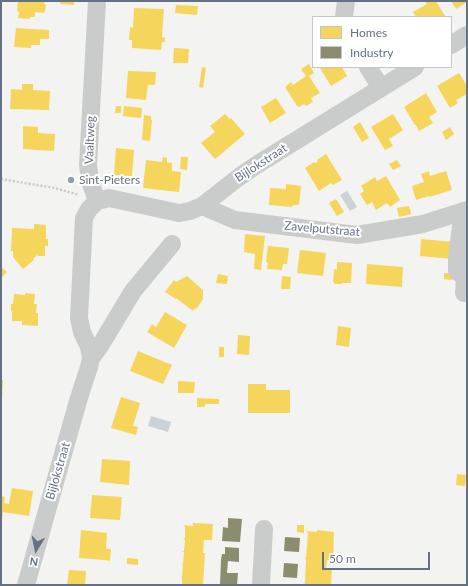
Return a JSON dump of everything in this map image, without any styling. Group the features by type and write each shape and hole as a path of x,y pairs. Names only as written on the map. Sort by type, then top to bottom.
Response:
{"street":[{"name":"Vaaltweg","path":"97,1 88,165 90,181 97,201"},
{"path":"344,16 346,1"},
{"path":"452,44 467,35"},
{"path":"369,68 381,88"},
{"name":"Bijlokstraat","path":"97,201 109,198 179,213 190,212 202,206 258,164 413,68"},
{"path":"91,358 89,347 82,332 79,318 84,218 89,209 97,201"},
{"name":"Zavelputstraat","path":"202,206 235,220 357,235 423,224 465,211"},
{"path":"464,293 465,278 457,271 456,258 465,211"},
{"name":"Bijlokstraat","path":"26,585 91,358 100,346 133,291 172,244"},
{"path":"261,585 264,529"}],"path":[{"path":"1,179 55,188 97,201"}],"shaded area":[{"path":"347,191 357,207 350,211 340,195"},
{"path":"151,416 171,422 168,432 148,426"}],"building: Homes":[{"path":"18,1 45,1 45,11 44,13 35,12 35,17 30,17 30,19 18,18"},
{"path":"61,1 74,1 74,5 60,4"},
{"path":"425,1 436,1 445,16 415,16 413,12 427,4"},
{"path":"451,1 466,1 467,2 456,9"},
{"path":"176,5 198,6 197,15 175,13"},
{"path":"134,8 164,9 162,37 165,38 165,42 162,42 161,50 132,48 132,40 129,40 130,27 133,28"},
{"path":"16,28 49,30 49,39 40,39 40,45 31,45 31,48 14,47"},
{"path":"174,48 189,49 188,63 173,63"},
{"path":"309,64 314,73 309,76 320,93 311,98 313,102 306,106 304,104 299,107 285,87 291,82 293,85 306,76 301,69"},
{"path":"202,67 206,68 203,88 199,87"},
{"path":"320,68 343,68 347,76 331,86"},
{"path":"128,71 156,72 155,85 148,85 146,100 126,98"},
{"path":"459,73 467,86 467,94 456,100 458,103 450,108 437,86"},
{"path":"22,84 33,84 33,90 50,91 49,110 10,109 11,89 22,90"},
{"path":"426,93 437,112 429,117 433,123 419,131 404,107"},
{"path":"276,98 286,113 270,123 261,107"},
{"path":"116,106 121,106 121,113 115,113"},
{"path":"124,106 142,108 141,118 123,116"},
{"path":"225,114 230,119 231,118 245,134 215,159 201,143 215,132 210,126"},
{"path":"393,114 403,130 389,139 393,146 385,150 371,127"},
{"path":"144,115 151,116 152,120 150,141 142,140"},
{"path":"360,122 369,138 362,142 353,127"},
{"path":"23,126 38,127 38,133 55,134 54,151 23,149"},
{"path":"450,127 454,134 446,140 442,132"},
{"path":"116,148 134,150 132,176 114,175"},
{"path":"326,154 342,180 333,185 331,183 319,191 305,168 314,162 318,162 317,160"},
{"path":"163,157 167,158 167,162 172,163 172,171 181,172 179,192 143,188 146,160 162,162"},
{"path":"181,157 188,157 187,170 180,169"},
{"path":"397,160 401,166 393,170 389,164"},
{"path":"429,171 430,176 446,171 452,190 416,200 412,186 424,182 421,174"},
{"path":"386,176 400,200 390,207 387,203 376,210 372,202 367,205 360,194 364,191 361,186 375,177 377,181"},
{"path":"286,184 301,186 299,205 293,205 292,207 269,205 270,188 286,189"},
{"path":"336,199 344,212 337,216 329,203"},
{"path":"409,206 411,214 399,217 397,208"},
{"path":"34,224 46,225 46,239 48,239 48,246 45,246 45,256 37,255 33,259 34,260 23,269 13,257 13,251 11,251 12,228 34,229"},
{"path":"245,234 265,236 261,270 254,269 255,254 244,252"},
{"path":"421,239 454,242 453,259 420,256"},
{"path":"268,246 289,248 287,264 283,264 282,270 267,269 268,263 266,262"},
{"path":"300,250 326,253 323,276 297,273"},
{"path":"337,262 352,263 351,283 334,284 334,269 337,270"},
{"path":"367,264 403,267 402,287 366,284"},
{"path":"453,264 452,280 444,279 444,273 449,273"},
{"path":"1,267 7,272 1,278"},
{"path":"218,274 228,276 227,284 216,283"},
{"path":"187,276 203,290 203,299 193,311 176,298 165,292 174,280 176,282"},
{"path":"282,276 291,277 290,289 281,289"},
{"path":"25,293 35,294 34,304 37,304 36,313 38,313 38,326 22,325 22,321 12,321 11,304 13,304 14,294 25,295"},
{"path":"165,312 187,325 174,348 147,332 152,324 156,327"},
{"path":"338,326 351,328 349,347 336,345"},
{"path":"238,335 250,336 249,355 237,354"},
{"path":"219,347 224,347 224,357 219,357"},
{"path":"138,351 172,365 163,384 130,371"},
{"path":"1,380 3,380 2,398 1,398"},
{"path":"178,381 195,382 194,393 178,393"},
{"path":"248,384 266,384 266,390 290,390 290,413 248,413"},
{"path":"121,397 140,403 133,426 138,427 136,435 111,428"},
{"path":"197,398 219,399 219,404 205,404 205,407 197,407"},
{"path":"102,459 130,461 129,485 100,482"},
{"path":"457,474 466,475 465,486 456,485"},
{"path":"12,488 33,491 29,516 3,512 1,520 1,496 5,497 4,503 9,504"},
{"path":"92,495 122,497 120,520 90,518"},
{"path":"193,523 213,524 212,540 204,540 203,553 205,553 203,585 182,585 181,577 183,565 181,563 183,564 184,552 182,551 184,551 185,540 183,538 185,538 185,527 183,525 193,526"},
{"path":"297,525 304,525 304,533 297,532"},
{"path":"81,530 107,533 106,549 111,549 110,561 79,558"},
{"path":"317,530 334,532 333,561 327,560 326,569 332,569 331,585 303,585 305,583 305,558 308,533 306,531 317,532"},
{"path":"127,558 138,559 138,565 127,564"},
{"path":"69,570 86,571 85,585 67,585"}],"building: Industry":[{"path":"228,518 242,519 240,542 222,541 223,527 228,528"},
{"path":"285,537 300,538 299,552 284,551"},
{"path":"225,547 239,548 239,562 228,561 227,573 238,573 237,585 220,585 221,560 222,554 225,554"},
{"path":"284,563 298,564 297,578 283,577"}],"place":[{"name":"Sint-Pieters","path":"71,180"}]}
